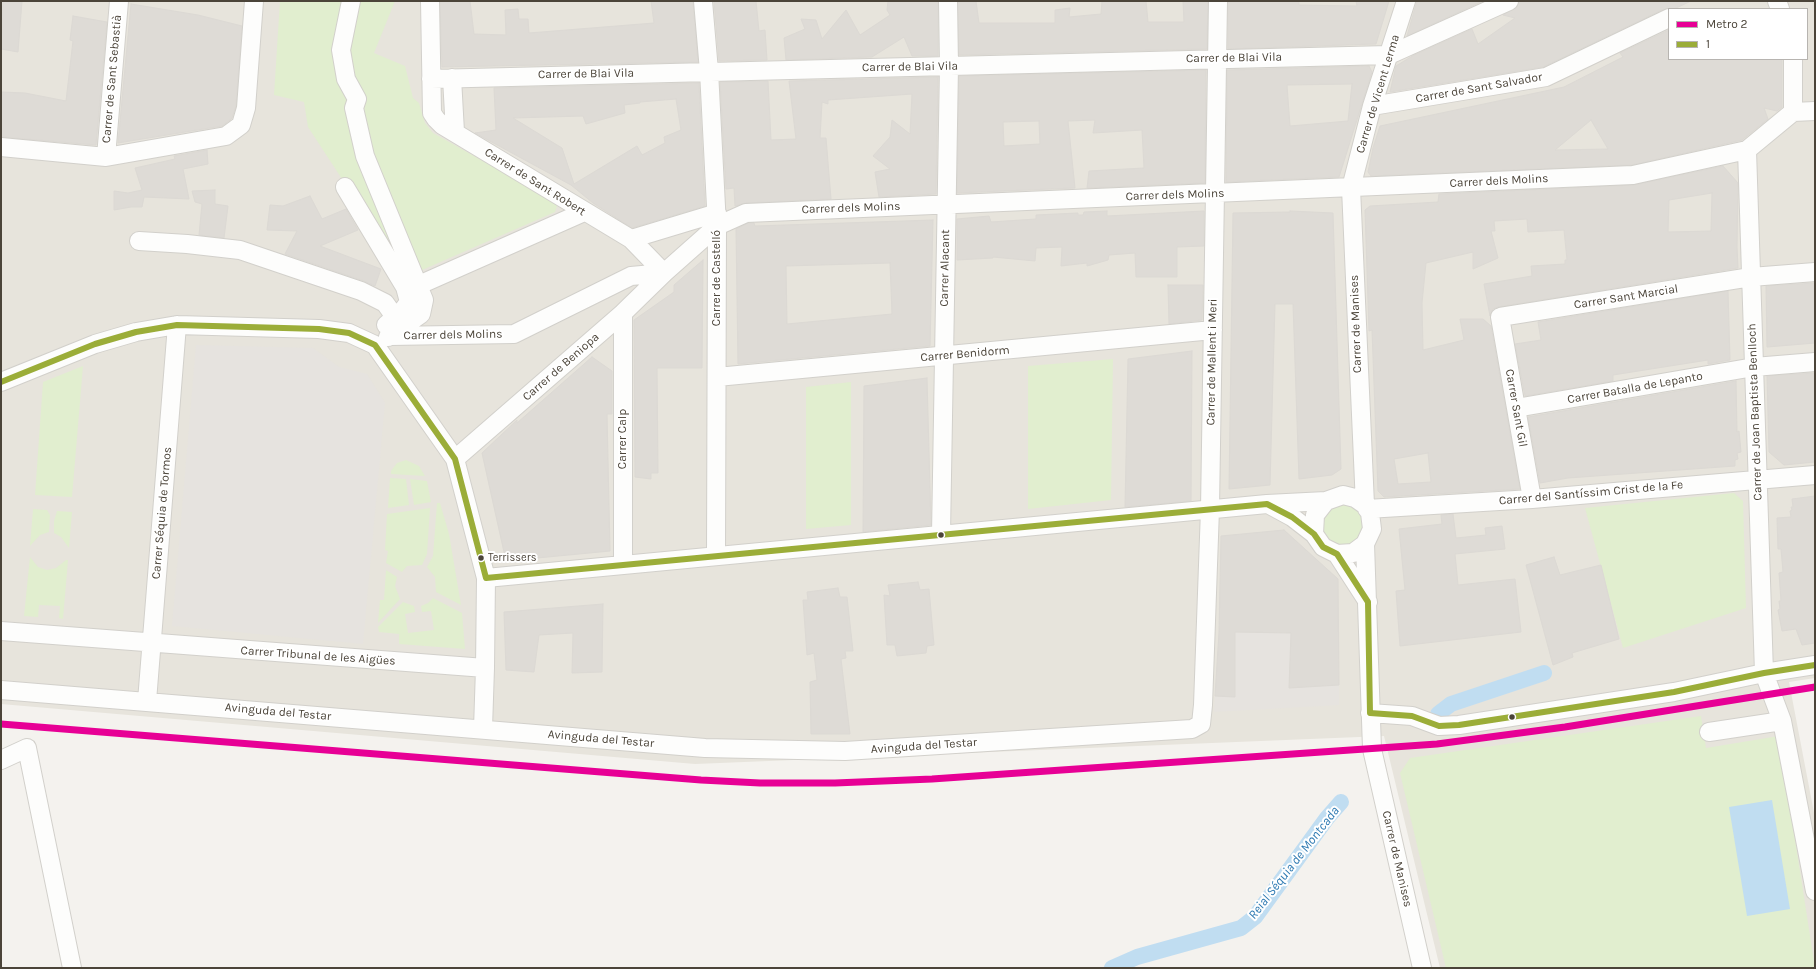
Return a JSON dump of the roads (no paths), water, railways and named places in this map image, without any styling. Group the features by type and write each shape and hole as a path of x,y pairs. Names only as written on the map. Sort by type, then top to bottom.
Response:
{"street":[{"name":"Carrer de Sant Sebastià","path":"106,157 119,1"},
{"path":"1,147 106,157 226,136 241,125 246,108 254,1"},
{"path":"351,1 341,50 346,78 357,99 354,108 365,156 424,300 421,314 390,336"},
{"name":"Carrer de Sant Robert","path":"430,1 432,113 442,125 631,239 664,273"},
{"name":"Carrer de Castelló","path":"703,1 709,71 717,219 716,556"},
{"name":"Carrer Alacant","path":"941,534 949,66 948,1"},
{"name":"Carrer de Mallent i Meri","path":"1201,724 1203,705 1210,509 1218,1"},
{"name":"Carrer de Vicent Lerma","path":"1351,188 1372,106 1406,1"},
{"path":"1389,55 1509,1"},
{"name":"Carrer de Sant Salvador","path":"1372,106 1546,77 1668,18"},
{"name":"Carrer de Blai Vila","path":"431,79 1217,58 1389,55"},
{"path":"1793,60 1793,112"},
{"path":"452,78 455,132"},
{"path":"1747,150 1793,112 1815,111"},
{"name":"Carrer dels Molins","path":"631,239 746,213 1633,175 1747,150"},
{"name":"Carrer de Joan Baptista Benlloch","path":"1747,150 1764,673 1782,721 1815,891"},
{"path":"345,187 405,287 409,302 403,310 388,322 375,345"},
{"name":"Carrer de Manises","path":"1351,188 1362,460 1366,507"},
{"path":"418,285 584,212"},
{"name":"Carrer dels Molins","path":"375,345 390,336 514,334 631,276 664,273 717,219"},
{"path":"139,241 187,244 240,250 361,291 385,303 394,317"},
{"name":"Carrer Sant Marcial","path":"1500,317 1751,278 1815,272"},
{"name":"Carrer de Beniopa","path":"454,459 623,313 664,273"},
{"name":"Carrer Calp","path":"623,313 623,565"},
{"name":"Carrer Sant Gil","path":"1500,317 1532,499"},
{"path":"1,382 95,344 136,332 177,326 319,329 349,333 375,345 454,459 486,578 483,729"},
{"name":"Carrer Séquia de Tormos","path":"147,700 177,326"},
{"name":"Carrer Benidorm","path":"717,377 1213,330"},
{"name":"Carrer Batalla de Lepanto","path":"1516,408 1754,367 1815,362"},
{"name":"Carrer de Manises","path":"1343,495 1354,480 1362,460"},
{"name":"Carrer del Santíssim Crist de la Fe","path":"1366,507 1532,499 1815,475"},
{"path":"486,578 1210,509 1267,504 1326,501 1343,495 1355,498 1366,507 1370,513 1372,529 1365,544 1353,553 1337,554 1323,547 1314,534 1292,516 1267,504"},
{"path":"1314,534 1314,515 1326,501"},
{"name":"Carrer de Manises","path":"1365,544 1372,749 1422,968"},
{"path":"1337,554 1368,602"},
{"name":"Carrer Tribunal de les Aigües","path":"1,631 151,644 485,668"},
{"path":"1370,713 1412,716 1439,726 1459,725 1674,692 1764,673 1815,665"},
{"name":"Avinguda del Testar","path":"1,690 147,700 705,748 845,751 1192,729 1201,724"},
{"path":"1709,732 1782,721"},
{"path":"1,760 27,748 72,968"}],"water":[{"path":"1772,800 1790,909 1747,916 1729,807"}],"waterway":[{"name":"Reial Séquia de Montcada","path":"1438,714 1451,704 1544,673"},
{"name":"Reial Séquia de Montcada","path":"1112,968 1137,957 1241,928 1255,917 1327,818 1341,802"}],"metro line":[{"name":"2","path":"1,724 701,780 760,783 835,783 932,779 1437,744 1565,727 1815,687"}],"place":[{"name":"Terrissers","path":"481,558"}]}
